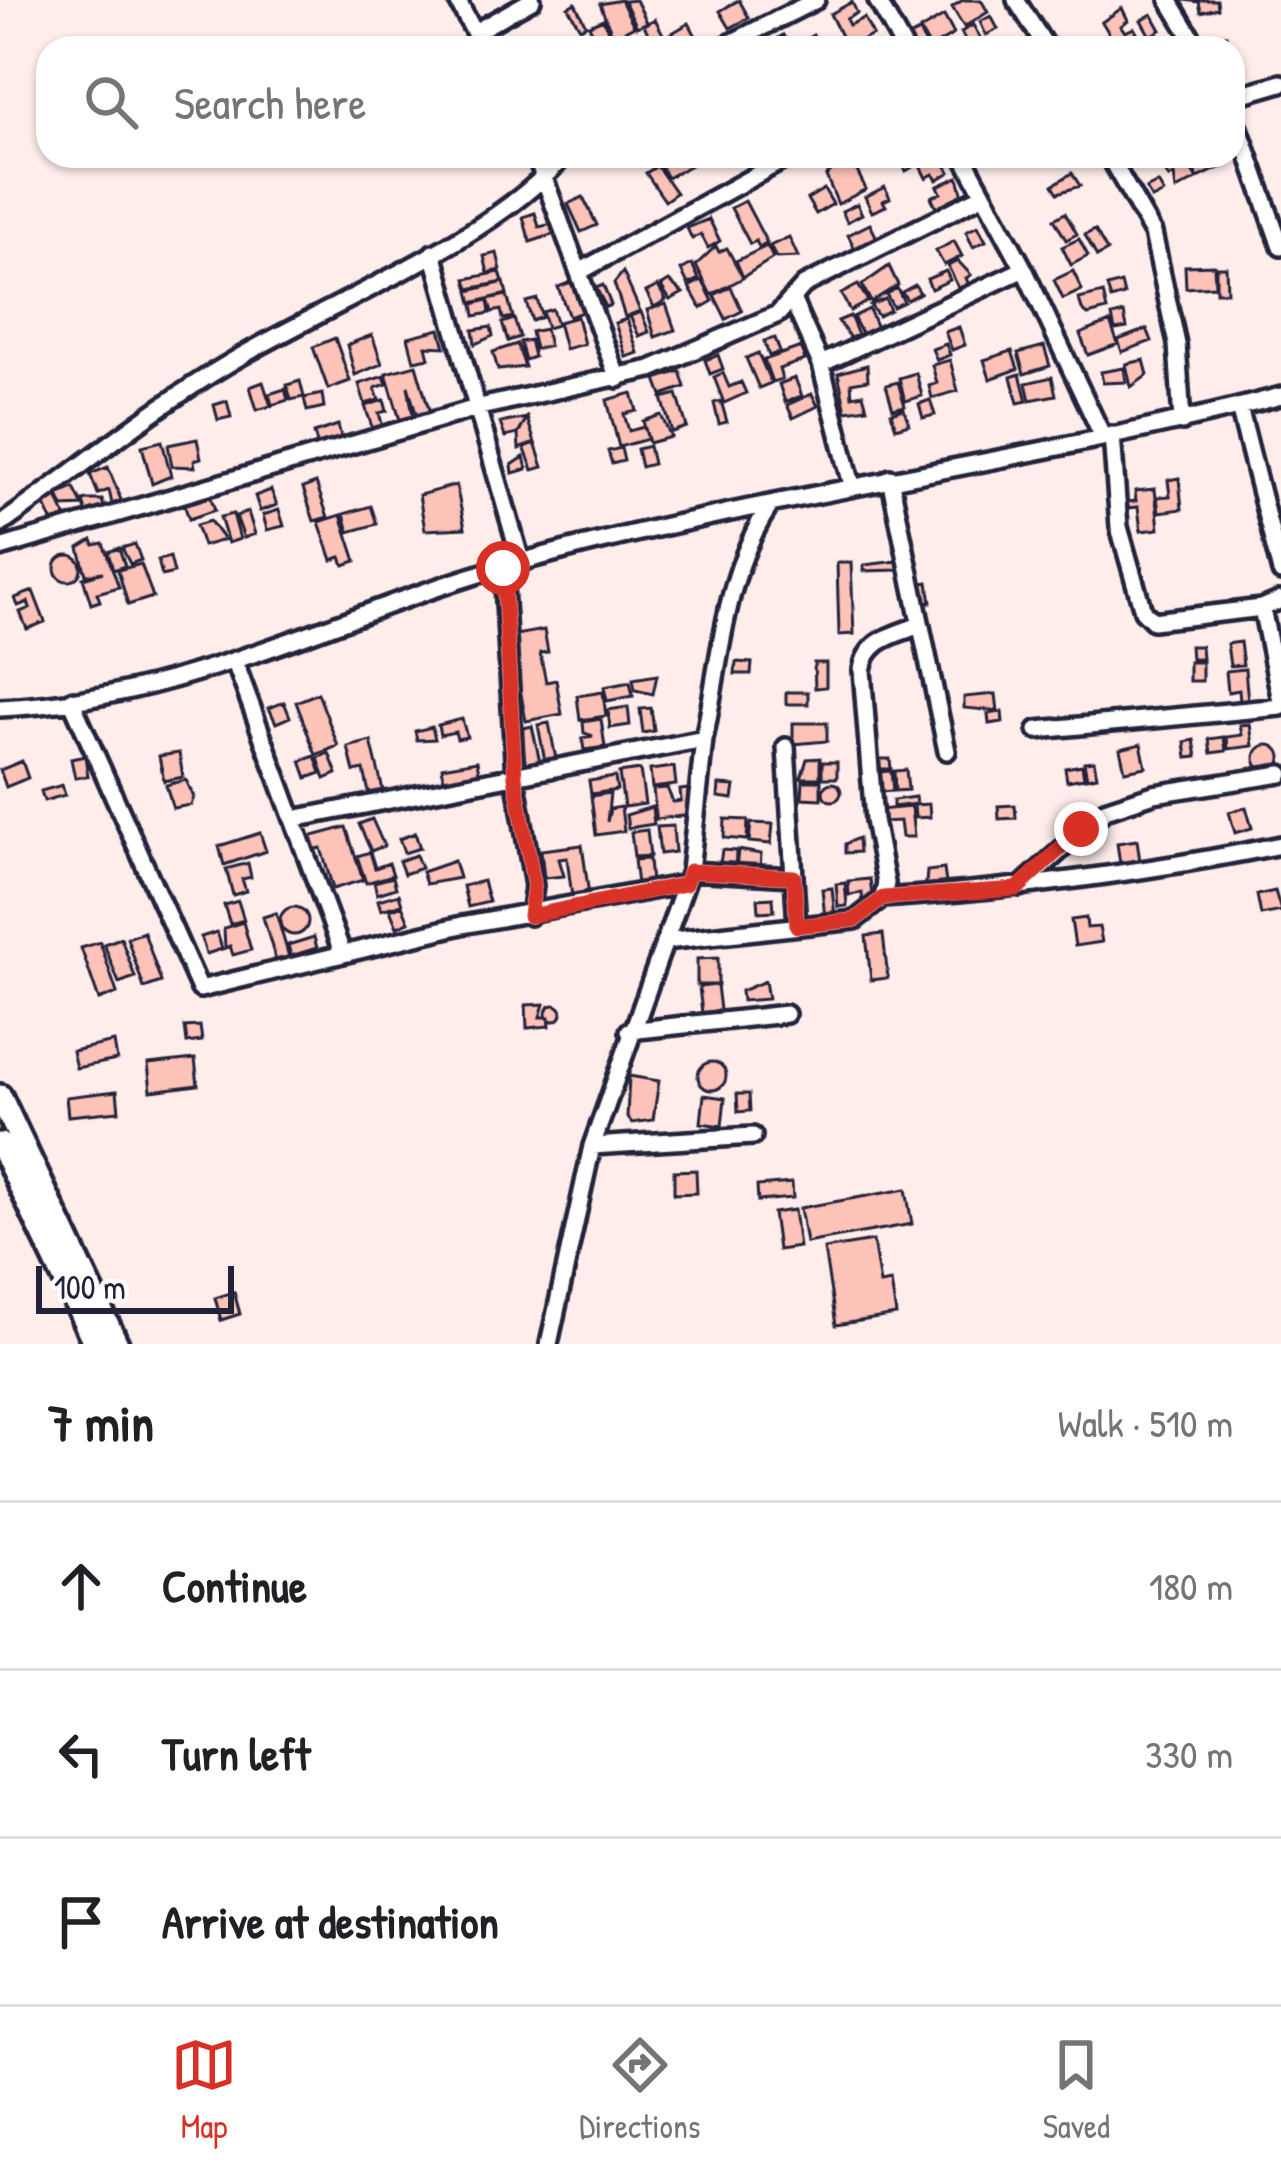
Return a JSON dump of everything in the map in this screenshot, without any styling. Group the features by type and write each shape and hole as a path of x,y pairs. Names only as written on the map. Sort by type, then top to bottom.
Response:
{"main road":[{"path":"0,1096 117,1344"},
{"path":"0,1144 95,1344"}],"street":[{"path":"458,0 477,36"},
{"path":"475,32 532,0"},
{"path":"745,36 816,0"},
{"path":"877,0 897,36"},
{"path":"1016,0 1039,36"},
{"path":"1169,0 1191,36"},
{"path":"1245,94 1281,83"},
{"path":"1245,145 1281,247"},
{"path":"542,168 618,379"},
{"path":"0,525 229,363 433,253 554,168"},
{"path":"581,271 769,168"},
{"path":"970,168 1108,436 1119,527 1143,611 1153,622 1262,608 1281,600"},
{"path":"1116,168 1154,233 1177,344 1182,422"},
{"path":"0,548 480,407 618,379 778,314 804,285 984,194"},
{"path":"433,253 521,561"},
{"path":"821,364 1024,269"},
{"path":"792,299 821,364 852,485"},
{"path":"0,708 71,700 236,664 521,561 852,485 1182,422 1281,396"},
{"path":"1239,407 1281,572"},
{"path":"890,478 946,751"},
{"path":"549,1344 592,1146 628,1031 687,878 704,739 733,576 748,538 771,504"},
{"path":"503,568 515,777 534,886 530,916"},
{"path":"1037,730 1281,704 1262,608"},
{"path":"883,898 862,670 865,655 876,643 920,625"},
{"path":"236,664 342,952"},
{"path":"71,700 200,989 342,952 530,916 687,878 794,877"},
{"path":"293,819 704,739"},
{"path":"786,747 797,926"},
{"path":"1017,889 1105,810 1154,794 1281,775"},
{"path":"664,941 855,920 883,898 1017,889 1165,869 1281,845"},
{"path":"628,1031 786,1014"},
{"path":"592,1146 753,1136"}],"building":[{"path":"621,0 634,26 613,36 600,4"},
{"path":"636,0 647,22 637,27 624,1"},
{"path":"739,0 749,18 730,28 720,11"},
{"path":"963,0 981,0 988,12 964,27 952,7"},
{"path":"1184,0 1217,0 1218,8 1201,12 1199,2"},
{"path":"852,2 857,13 846,19 849,25 864,18 873,35 841,36 830,14"},
{"path":"575,3 586,25 580,28 568,7"},
{"path":"1122,8 1128,20 1121,26 1125,32 1134,28 1139,36 1111,36 1102,22"},
{"path":"1152,14 1161,30 1150,36 1141,20"},
{"path":"944,16 954,34 923,36 920,30"},
{"path":"991,16 998,29 986,35 980,22"},
{"path":"603,19 609,33 593,36 589,25"},
{"path":"655,19 664,36 649,36 644,25"},
{"path":"689,23 696,36 667,36"},
{"path":"973,25 979,36 963,36 961,32"},
{"path":"658,168 676,193 665,201 646,173"},
{"path":"662,168 685,168 667,178"},
{"path":"835,168 856,168 866,189 838,204 826,176"},
{"path":"921,168 948,168 950,172 937,180 933,174 926,178"},
{"path":"1163,168 1190,168 1197,179 1176,190 1174,175 1169,178"},
{"path":"1193,168 1219,168 1198,178"},
{"path":"1072,173 1080,186 1058,193 1053,185"},
{"path":"958,177 963,196 937,209 931,197 941,193 938,186"},
{"path":"1158,183 1164,193 1152,199 1146,189"},
{"path":"885,187 890,198 883,201 886,206 872,212 865,197"},
{"path":"824,189 833,204 816,214 807,199"},
{"path":"583,197 597,225 581,232 568,204"},
{"path":"745,201 767,243 759,247 756,241 750,244 731,208"},
{"path":"857,204 862,214 847,222 842,211"},
{"path":"535,213 539,227 552,224 555,234 530,242 523,217"},
{"path":"1065,213 1077,234 1066,240 1054,219"},
{"path":"709,219 720,241 708,248 701,234 692,239 687,228"},
{"path":"870,224 878,240 856,251 848,235"},
{"path":"978,226 986,241 973,247 966,232"},
{"path":"1095,230 1107,251 1097,257 1085,235"},
{"path":"789,237 798,257 776,258 770,246"},
{"path":"1079,239 1088,256 1071,265 1062,247"},
{"path":"954,241 962,256 944,265 936,251"},
{"path":"716,246 719,252 727,248 743,278 711,295 696,265"},
{"path":"767,246 773,258 743,277 736,261"},
{"path":"497,253 501,270 488,273 484,256"},
{"path":"958,261 971,275 966,278 971,289 961,294 948,266"},
{"path":"692,264 699,279 688,284 681,270"},
{"path":"1214,265 1215,286 1186,288 1185,266"},
{"path":"889,266 898,285 871,302 862,285"},
{"path":"1216,267 1226,267 1227,292 1216,292"},
{"path":"946,271 950,280 931,289 927,279"},
{"path":"1073,271 1082,290 1063,299 1054,280"},
{"path":"500,272 503,282 469,289 466,279"},
{"path":"623,272 640,311 625,317 614,283"},
{"path":"702,280 713,301 701,308 689,287"},
{"path":"669,281 683,293 670,300 661,286"},
{"path":"504,282 507,294 472,303 469,291"},
{"path":"571,282 582,312 569,317 558,287"},
{"path":"1121,283 1124,295 1111,299 1107,287"},
{"path":"603,285 611,305 606,307 596,288"},
{"path":"858,285 868,301 850,311 841,294"},
{"path":"915,285 920,293 907,300 902,292"},
{"path":"658,286 666,300 654,307 646,292"},
{"path":"731,287 742,311 726,319 714,295"},
{"path":"897,288 904,302 893,307 886,294"},
{"path":"1103,293 1107,310 1088,315 1082,310 1079,299"},
{"path":"507,295 513,317 503,319 501,310 492,312 488,299"},
{"path":"537,299 542,317 532,321 526,302"},
{"path":"885,299 890,310 878,316 870,305"},
{"path":"488,300 490,313 475,316 473,304"},
{"path":"666,304 675,330 655,337 647,310"},
{"path":"552,309 557,325 547,328 542,312"},
{"path":"869,309 879,333 865,340 853,317"},
{"path":"641,312 649,332 639,336 630,316"},
{"path":"1124,313 1127,328 1115,330 1112,316"},
{"path":"850,316 858,335 850,338 838,321"},
{"path":"577,317 584,344 565,349 558,322"},
{"path":"514,319 520,337 508,341 502,323"},
{"path":"627,319 638,353 626,357 615,323"},
{"path":"1110,322 1118,344 1088,355 1080,334"},
{"path":"491,327 493,336 475,344 473,330"},
{"path":"959,327 965,345 952,350 945,332"},
{"path":"440,329 445,347 426,346 429,358 414,361 408,337"},
{"path":"545,329 549,346 535,349 531,332"},
{"path":"1147,329 1152,341 1122,352 1118,340"},
{"path":"372,335 382,364 355,375 347,345"},
{"path":"335,338 350,381 328,389 313,347"},
{"path":"775,338 780,352 769,356 764,341"},
{"path":"530,340 534,357 525,360 520,342"},
{"path":"517,344 525,367 498,370 493,352"},
{"path":"946,344 950,355 937,360 932,349"},
{"path":"1044,346 1050,366 1024,374 1018,353"},
{"path":"801,347 805,360 779,369 782,379 772,382 764,360"},
{"path":"1012,351 1018,369 990,379 984,360"},
{"path":"758,353 771,383 759,388 746,358"},
{"path":"718,355 723,369 710,374 705,360"},
{"path":"950,360 958,391 932,398 929,386 937,383 932,365"},
{"path":"1144,360 1148,375 1131,387 1126,364"},
{"path":"416,365 430,413 417,417 408,386 413,416 400,420 386,373"},
{"path":"867,365 868,380 851,383 852,396 863,394 867,408 846,411 838,373"},
{"path":"1124,368 1126,382 1103,383 1101,372"},
{"path":"680,371 685,387 662,395 656,379"},
{"path":"723,373 729,387 741,382 746,393 724,403 714,377"},
{"path":"916,373 922,396 905,401 899,378"},
{"path":"1020,374 1027,401 1018,403 1011,377"},
{"path":"384,376 387,384 375,388 379,400 365,404 359,384"},
{"path":"1052,377 1056,395 1030,400 1026,383"},
{"path":"795,378 802,396 785,402 779,384"},
{"path":"300,381 304,397 291,400 287,385"},
{"path":"263,382 271,406 257,410 250,387"},
{"path":"898,382 905,406 893,409 886,385"},
{"path":"285,389 288,400 272,405 269,394"},
{"path":"632,393 637,411 624,414 629,431 644,427 648,439 619,447 607,400"},
{"path":"322,394 324,407 307,411 304,398"},
{"path":"677,394 687,427 672,432 662,398"},
{"path":"812,394 818,406 793,418 787,405"},
{"path":"384,400 387,411 379,413 383,427 373,430 365,406"},
{"path":"930,400 935,415 923,418 919,404"},
{"path":"227,401 231,417 218,420 214,405"},
{"path":"721,401 727,422 719,424 714,403"},
{"path":"904,409 909,424 896,428 891,413"},
{"path":"661,415 671,437 649,443 643,421"},
{"path":"527,418 518,434 505,437 500,423"},
{"path":"527,418 535,443 519,449 518,434"},
{"path":"338,425 342,440 318,447 314,433"},
{"path":"197,439 201,458 194,460 195,467 172,466 168,445"},
{"path":"162,441 171,476 152,484 142,446"},
{"path":"535,443 543,467 533,470 524,447"},
{"path":"649,446 653,464 641,467 637,449"},
{"path":"621,448 624,461 612,464 608,451"},
{"path":"524,457 527,469 513,473 512,465"},
{"path":"108,467 121,500 112,504 109,490 98,494 90,474"},
{"path":"1179,478 1182,509 1159,512 1157,497 1170,496 1168,480"},
{"path":"316,483 328,517 314,521 303,488"},
{"path":"456,485 465,528 425,530 419,495"},
{"path":"74,488 83,506 63,507 58,495"},
{"path":"1155,489 1159,529 1141,531 1138,507 1128,508 1127,502 1136,501 1135,491"},
{"path":"271,490 277,505 260,511 255,496"},
{"path":"210,495 215,510 189,519 184,504"},
{"path":"57,497 66,517 53,523 44,503"},
{"path":"102,500 104,507 86,512 83,501"},
{"path":"371,506 377,524 349,532 344,514"},
{"path":"279,510 284,526 267,530 263,515"},
{"path":"248,512 255,534 244,538 236,516"},
{"path":"233,514 240,539 228,543 220,517"},
{"path":"341,515 356,561 344,565 341,557 332,560 319,522"},
{"path":"210,521 224,540 203,546 196,525"},
{"path":"92,540 94,545 103,543 119,587 97,593 100,601 91,604 83,578 103,572 86,575 79,548"},
{"path":"135,544 141,560 130,564 122,548"},
{"path":"119,548 125,566 113,570 108,552"},
{"path":"68,555 81,568 68,581 55,568"},
{"path":"170,557 174,573 162,576 158,560"},
{"path":"898,561 899,570 864,571 864,565"},
{"path":"837,563 851,563 854,634 839,635"},
{"path":"141,564 153,597 128,605 118,570"},
{"path":"928,582 931,602 920,604 917,584"},
{"path":"33,591 45,622 27,629 20,612 30,608 28,602 18,606 15,598"},
{"path":"544,630 548,652 540,653 546,682 556,680 562,714 526,721 510,636"},
{"path":"1240,642 1243,665 1230,666 1227,644"},
{"path":"1190,646 1201,646 1202,659 1191,659"},
{"path":"736,662 752,663 751,674 735,674"},
{"path":"1189,662 1202,662 1202,681 1189,681"},
{"path":"814,663 826,663 826,687 815,688"},
{"path":"1245,669 1248,701 1240,702 1239,690 1228,692 1226,671"},
{"path":"657,675 653,694 635,690 633,679"},
{"path":"630,682 633,696 607,701 604,687"},
{"path":"603,692 606,716 580,720 577,696"},
{"path":"786,692 808,692 808,704 786,704"},
{"path":"318,693 338,746 316,755 296,702"},
{"path":"996,694 998,711 964,708 964,697"},
{"path":"284,702 290,717 276,723 269,708"},
{"path":"628,707 630,725 610,728 608,710"},
{"path":"651,708 654,731 643,733 640,709"},
{"path":"1002,712 1003,722 989,724 988,714"},
{"path":"462,719 467,737 457,739 455,732 440,735 438,725"},
{"path":"601,719 605,747 584,750 582,738 593,736 584,733 583,722"},
{"path":"549,723 556,759 545,761 538,725"},
{"path":"793,723 827,723 827,741 793,744"},
{"path":"1250,724 1253,746 1228,749 1227,737 1242,735 1240,725"},
{"path":"532,726 540,762 526,765 519,729"},
{"path":"432,727 435,739 417,740 415,731"},
{"path":"1224,737 1226,751 1211,753 1209,739"},
{"path":"1194,740 1197,757 1187,758 1185,742"},
{"path":"371,741 383,790 369,793 364,770 354,772 348,747"},
{"path":"1141,744 1146,767 1125,771 1120,749"},
{"path":"1268,745 1278,748 1278,768 1268,771 1258,768 1255,758 1258,748"},
{"path":"179,753 183,777 164,781 159,756"},
{"path":"329,753 337,774 325,779 318,758"},
{"path":"85,756 88,776 75,778 71,759"},
{"path":"315,756 321,773 307,778 301,761"},
{"path":"820,758 820,778 801,778 807,759"},
{"path":"876,759 890,759 891,769 876,769"},
{"path":"22,761 28,778 6,787 0,770"},
{"path":"477,761 479,773 444,780 442,767"},
{"path":"1094,761 1097,776 1087,778 1084,762"},
{"path":"822,762 837,762 837,778 822,778"},
{"path":"1082,765 1084,778 1067,781 1065,768"},
{"path":"674,767 676,785 652,788 650,770"},
{"path":"640,770 645,804 624,807 619,773"},
{"path":"906,770 908,790 895,791 894,771"},
{"path":"891,771 893,791 878,792 877,772"},
{"path":"615,777 617,790 591,794 589,781"},
{"path":"186,780 194,797 191,805 173,808 166,785"},
{"path":"803,781 821,781 821,799 802,798"},
{"path":"832,783 841,792 832,801 823,792"},
{"path":"62,785 65,795 44,801 41,791"},
{"path":"719,785 735,786 733,799 718,797"},
{"path":"667,788 673,802 681,801 680,790 689,789 692,815 656,819 653,789"},
{"path":"610,793 607,822 610,809 621,807 624,831 596,835 591,796"},
{"path":"915,797 916,804 893,807 893,800"},
{"path":"929,804 930,817 915,818 914,805"},
{"path":"1015,805 1016,818 999,819 998,806"},
{"path":"652,807 654,824 628,828 626,815"},
{"path":"911,807 914,837 902,837 900,821 880,822 879,810"},
{"path":"1246,807 1252,828 1235,833 1229,812"},
{"path":"372,819 384,846 371,851 359,824"},
{"path":"725,819 748,820 747,840 724,838"},
{"path":"751,823 773,824 771,844 749,842"},
{"path":"673,826 675,852 660,854 657,827"},
{"path":"346,827 363,880 333,889 321,848 312,850 309,837"},
{"path":"647,830 650,856 634,857 631,832"},
{"path":"260,833 266,851 224,865 219,846"},
{"path":"415,833 420,848 404,853 399,839"},
{"path":"858,838 859,852 845,853 845,844"},
{"path":"1137,840 1140,861 1120,864 1117,843"},
{"path":"582,845 589,895 572,897 567,858 559,859 564,876 544,878 541,850"},
{"path":"722,850 736,851 735,872 719,871"},
{"path":"738,850 761,854 760,871 736,869"},
{"path":"370,852 375,868 389,863 393,875 366,883 357,856"},
{"path":"416,855 421,868 404,874 399,861"},
{"path":"649,859 651,884 637,885 634,860"},
{"path":"454,861 459,878 426,884 422,872"},
{"path":"248,863 251,877 242,879 246,891 233,895 226,869"},
{"path":"944,869 947,890 925,893 927,871"},
{"path":"393,877 396,888 377,894 374,882"},
{"path":"870,879 873,904 863,905 862,893 849,895 848,881"},
{"path":"483,881 489,902 468,907 463,886"},
{"path":"845,883 847,906 838,907 836,884"},
{"path":"832,888 835,917 825,918 822,889"},
{"path":"1275,891 1281,911 1261,915 1257,895"},
{"path":"399,894 402,904 381,910 378,900"},
{"path":"773,898 774,911 759,912 758,899"},
{"path":"238,901 244,920 230,924 224,905"},
{"path":"402,905 409,922 397,927 390,910"},
{"path":"294,907 304,911 308,921 304,931 294,935 284,931 280,921 284,911"},
{"path":"276,913 289,957 276,961 263,917"},
{"path":"1086,918 1087,928 1099,927 1102,942 1075,946 1071,920"},
{"path":"243,922 251,950 233,955 230,946 225,948 224,928"},
{"path":"144,932 161,982 144,988 127,938"},
{"path":"217,932 222,949 206,954 201,937"},
{"path":"883,934 888,978 871,980 866,936"},
{"path":"314,937 317,948 291,956 288,945"},
{"path":"121,938 135,977 119,983 104,944"},
{"path":"100,942 117,993 99,1000 81,948"},
{"path":"718,958 718,985 697,985 697,959"},
{"path":"765,981 768,999 742,1001 741,991"},
{"path":"717,985 720,1010 702,1013 699,987"},
{"path":"544,1004 540,1017 549,1017 550,1026 527,1028 526,1005"},
{"path":"554,1005 562,1013 554,1021 546,1013"},
{"path":"200,1026 202,1041 187,1043 185,1027"},
{"path":"114,1042 117,1060 76,1068 72,1051"},
{"path":"195,1059 198,1085 151,1091 148,1064"},
{"path":"712,1062 722,1066 726,1076 722,1086 712,1090 702,1086 698,1076 702,1066"},
{"path":"629,1076 659,1081 653,1120 632,1123 627,1117"},
{"path":"117,1091 119,1111 68,1116 66,1097"},
{"path":"737,1094 749,1094 750,1111 738,1112"},
{"path":"704,1095 725,1098 722,1126 701,1123"},
{"path":"696,1170 697,1193 674,1194 674,1171"},
{"path":"792,1183 793,1198 758,1201 757,1186"},
{"path":"906,1189 912,1224 806,1243 800,1208"},
{"path":"794,1210 799,1247 778,1250 773,1213"},
{"path":"873,1241 880,1284 891,1282 896,1315 836,1325 824,1249"},
{"path":"234,1292 240,1314 221,1320 215,1298"}],"route":[{"path":"503,568 515,777 534,886 530,916 685,884 690,871 794,877 797,926 855,920 883,898 1017,889 1081,829"}]}
